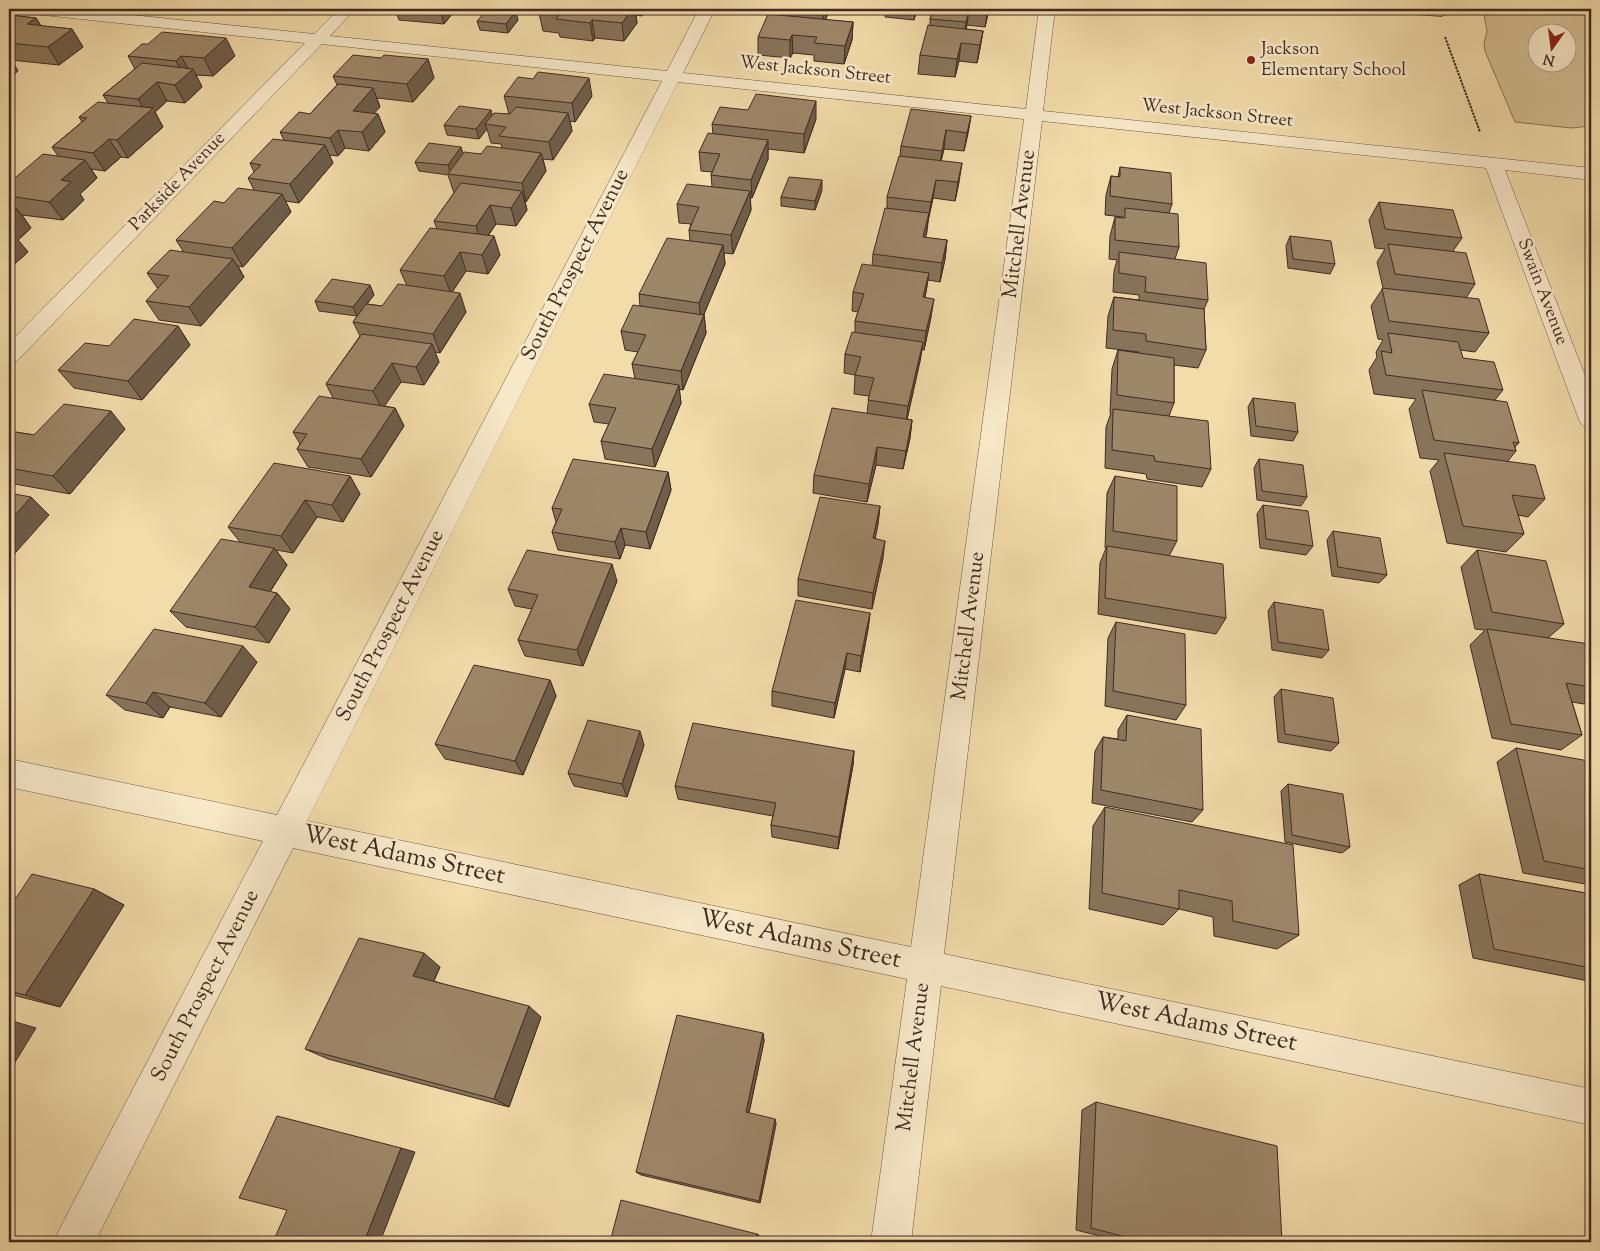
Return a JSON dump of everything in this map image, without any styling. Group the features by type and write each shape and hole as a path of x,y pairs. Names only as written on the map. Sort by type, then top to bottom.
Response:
{"street":[{"name":"West Jackson Street","path":"34,9 1591,174"},
{"name":"Parkside Avenue","path":"9,356 347,9"},
{"name":"South Prospect Avenue","path":"74,1242 707,9"},
{"name":"Mitchell Avenue","path":"891,1242 1047,9"},
{"name":"Swain Avenue","path":"1493,163 1591,420"},
{"name":"West Adams Street","path":"9,773 1591,1107"}],"lane":[{"path":"1396,9 1441,13"}],"path":[{"path":"1445,36 1481,133"}],"shaded area":[{"path":"1483,9 1591,9 1591,126 1571,128 1515,122 1485,51 1484,43 1487,31"}],"building":[{"path":"488,9 516,11 506,24 477,21"},
{"path":"543,9 632,9 622,23 592,20 590,23 556,19 559,15 539,13"},
{"path":"891,9 916,9 915,11"},
{"path":"933,9 969,9 966,22 930,19"},
{"path":"768,14 853,22 845,46 814,43 817,37 792,35 790,40 758,37"},
{"path":"9,15 36,18 27,24 72,29 48,47 9,43"},
{"path":"928,25 983,31 980,45 961,43 957,59 920,55"},
{"path":"162,32 226,38 204,58 181,56 176,61 128,56 142,44 148,44"},
{"path":"353,55 381,58 384,55 428,59 407,84 333,76"},
{"path":"142,63 193,69 175,85 157,82 138,99 103,95"},
{"path":"538,72 589,78 572,103 504,96 518,77 533,79"},
{"path":"338,84 373,88 353,111 378,114 362,132 338,130 330,138 280,132 299,112 310,114"},
{"path":"756,94 816,101 804,134 712,124 720,107 748,110"},
{"path":"98,102 153,108 117,140 109,139 93,153 52,147 87,118 79,117"},
{"path":"459,106 491,110 476,129 444,125"},
{"path":"516,107 568,113 549,142 499,136 506,127 485,124 494,113 510,114"},
{"path":"911,109 971,116 967,133 946,130 942,151 901,146"},
{"path":"708,133 768,140 751,180 711,175 720,154 699,152"},
{"path":"273,139 325,145 290,184 248,178 261,165 250,163"},
{"path":"429,143 461,147 448,165 415,162"},
{"path":"487,146 541,153 522,183 448,174 464,152 481,154"},
{"path":"43,154 85,160 61,180 71,182 49,202 9,196 9,183"},
{"path":"899,156 962,163 958,182 936,180 931,202 887,197"},
{"path":"1120,167 1171,173 1172,204 1110,196 1111,176 1120,177"},
{"path":"789,177 822,180 815,201 781,197"},
{"path":"461,183 522,191 511,208 490,205 476,226 434,221"},
{"path":"687,184 750,191 731,235 689,230 699,207 677,204"},
{"path":"238,188 282,194 232,248 176,240 214,201 224,203"},
{"path":"1379,202 1453,210 1462,238 1385,229"},
{"path":"9,208 17,209 9,216"},
{"path":"885,208 929,213 923,237 947,240 942,263 873,254"},
{"path":"1125,208 1178,214 1179,247 1115,240 1115,217 1125,218"},
{"path":"430,228 494,236 482,255 460,252 444,276 400,270"},
{"path":"1290,236 1331,241 1335,264 1293,259"},
{"path":"667,238 723,245 699,303 639,294"},
{"path":"1388,244 1466,253 1475,284 1395,274"},
{"path":"170,250 233,259 189,307 146,301 169,276 147,273"},
{"path":"1119,252 1206,263 1208,300 1145,292 1146,277 1119,273"},
{"path":"862,264 929,273 923,297 934,299 926,331 855,321 864,294 853,292"},
{"path":"332,279 370,285 353,307 315,301"},
{"path":"398,284 460,293 433,334 353,322 366,304 382,306"},
{"path":"1382,288 1479,299 1489,333 1389,321"},
{"path":"1114,297 1204,309 1206,350 1146,341 1146,334 1113,330"},
{"path":"633,305 704,315 681,371 632,364 646,335 621,331"},
{"path":"134,319 178,326 128,381 58,370 85,343 109,346"},
{"path":"852,332 923,342 908,406 868,400 874,378 855,375 861,357 845,354"},
{"path":"1388,333 1458,342 1463,358 1494,362 1503,390 1386,375 1381,351 1392,353"},
{"path":"362,334 432,344 416,367 392,363 373,391 326,384"},
{"path":"1118,350 1174,358 1174,403 1117,395"},
{"path":"604,374 679,385 652,449 601,441 616,408 589,404"},
{"path":"1422,390 1507,402 1519,443 1513,442 1516,451 1434,440"},
{"path":"319,396 395,408 361,459 297,449 307,434 293,432"},
{"path":"1253,398 1295,403 1298,432 1256,426"},
{"path":"64,404 111,411 53,476 9,468 9,431 34,435"},
{"path":"832,408 912,420 906,451 877,447 869,484 814,475"},
{"path":"1113,409 1208,421 1211,469 1155,461 1154,456 1112,450"},
{"path":"1444,453 1535,465 1545,499 1512,495 1524,534 1463,526"},
{"path":"573,459 668,472 646,532 621,528 615,542 552,532 562,509 552,508"},
{"path":"1259,459 1303,465 1307,497 1262,491"},
{"path":"274,463 350,476 332,505 305,500 281,536 228,527"},
{"path":"1115,476 1177,486 1177,541 1113,531"},
{"path":"9,493 31,497 9,522"},
{"path":"820,497 880,506 873,538 885,541 873,593 798,579"},
{"path":"1263,505 1308,511 1313,546 1266,539"},
{"path":"1333,531 1380,538 1387,575 1338,567"},
{"path":"221,539 274,548 249,587 277,593 255,627 170,611"},
{"path":"1107,546 1223,564 1226,618 1105,598"},
{"path":"527,550 612,564 577,650 518,640 538,595 508,589"},
{"path":"1477,550 1546,561 1564,624 1492,612"},
{"path":"796,600 870,613 861,656 847,653 835,703 772,691"},
{"path":"1274,602 1323,610 1329,650 1278,642"},
{"path":"1116,622 1185,634 1186,705 1113,691"},
{"path":"154,629 243,646 205,703 153,692 146,703 106,695"},
{"path":"1487,629 1590,644 1591,687 1566,683 1582,735 1511,724"},
{"path":"474,665 550,680 515,761 435,744"},
{"path":"1281,689 1333,698 1339,743 1285,734"},
{"path":"1127,715 1201,729 1203,810 1101,790 1103,737 1126,741"},
{"path":"588,720 640,731 622,784 568,773"},
{"path":"693,723 854,751 839,837 771,825 776,803 675,786"},
{"path":"1516,748 1589,761 1591,769 1591,870 1544,861"},
{"path":"1288,784 1343,794 1350,847 1292,835"},
{"path":"1105,807 1293,845 1299,935 1233,921 1232,901 1179,890 1179,909 1102,893"},
{"path":"32,874 94,889 25,995 9,991 9,896 16,898"},
{"path":"1479,874 1591,894 1591,968 1494,949"},
{"path":"359,938 424,953 413,976 529,1006 494,1099 305,1049"},
{"path":"677,1015 763,1033 746,1112 775,1119 759,1201 636,1172"},
{"path":"1096,1102 1277,1146 1282,1242 1146,1242 1091,1228"},
{"path":"277,1116 401,1148 364,1242 273,1242 287,1210 239,1198"},
{"path":"621,1200 757,1234 755,1242 610,1242"}],"place":[{"name":"Jackson Elementary School","path":"1251,60"}]}
